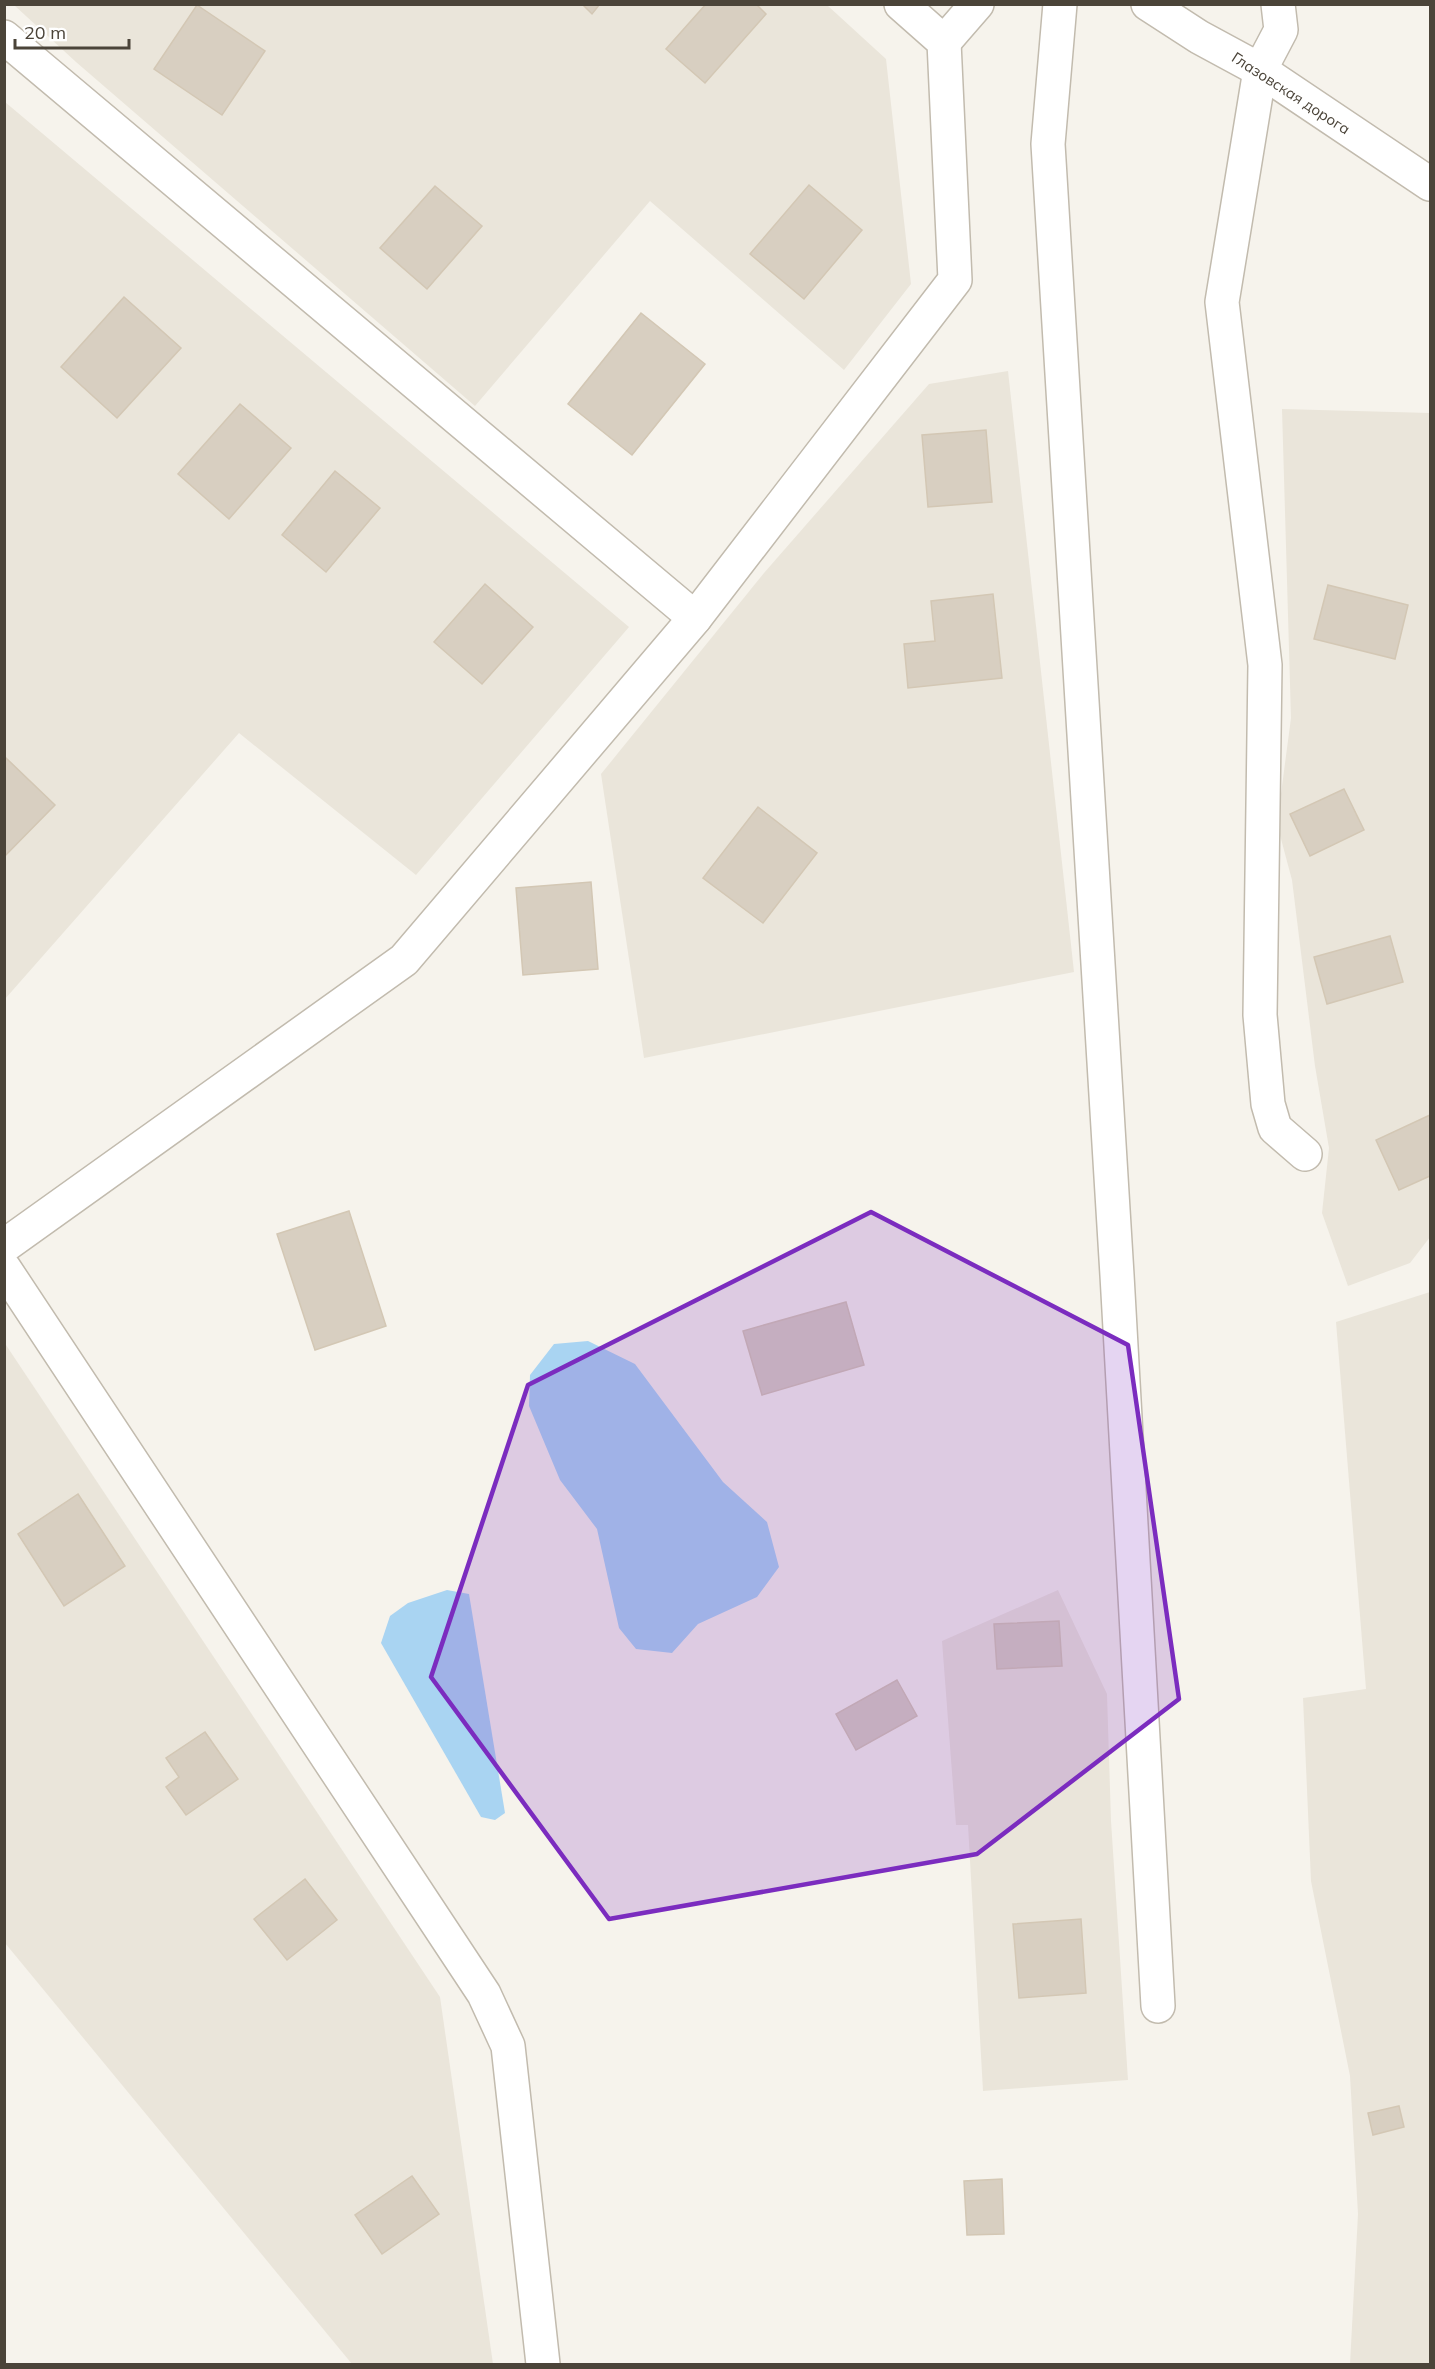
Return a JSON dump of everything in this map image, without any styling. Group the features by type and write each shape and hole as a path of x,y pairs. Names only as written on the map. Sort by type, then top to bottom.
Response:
{"street":[{"path":"901,4 944,42"},
{"path":"4,1246 404,960 695,618 955,280 944,42 977,4"},
{"path":"1060,4 1048,144 1117,1275 1158,2006"},
{"name":"Глазовская дорога","path":"1149,4 1199,37 1260,70 1431,184"},
{"path":"1278,4 1281,30 1260,70 1222,302 1265,665 1260,1016 1268,1104 1275,1128 1305,1154"},
{"path":"4,37 695,618"},
{"path":"4,1268 484,1994 508,2046 543,2364"}],"highlighted area":[{"path":"871,1212 1128,1345 1179,1699 977,1854 609,1919 431,1677 528,1385"}],"shaded area":[{"path":"14,5 827,5 886,59 911,284 844,370 650,201 475,406 76,62"},
{"path":"5,102 629,627 416,875 239,733 5,999"},
{"path":"1008,371 1074,972 644,1058 601,774 764,573 929,384"},
{"path":"1282,409 1430,413 1430,1237 1410,1263 1348,1286 1322,1213 1329,1148 1315,1066 1292,880 1277,824 1291,718"},
{"path":"1430,1292 1430,2364 1350,2364 1358,2214 1350,2076 1311,1881 1303,1698 1366,1689 1336,1322"},
{"path":"4,1342 440,1997 493,2364 352,2364 5,1943"},
{"path":"1058,1590 1107,1694 1111,1821 1128,2080 983,2091 968,1825 956,1825 942,1641"}],"water":[{"path":"588,1341 635,1364 723,1482 767,1522 779,1567 757,1597 698,1624 672,1653 636,1649 619,1628 597,1529 560,1480 529,1406 530,1375 554,1344"},
{"path":"447,1590 469,1594 505,1813 495,1820 481,1817 381,1643 390,1616 408,1603"}],"building":[{"path":"582,4 600,4 592,14"},
{"path":"706,4 756,4 766,14 705,83 666,49"},
{"path":"197,5 265,51 222,115 154,69"},
{"path":"809,185 862,230 804,299 750,254"},
{"path":"435,186 482,226 427,289 380,248"},
{"path":"124,297 181,348 117,418 61,367"},
{"path":"641,313 705,364 632,455 568,404"},
{"path":"240,404 291,448 229,519 178,474"},
{"path":"986,430 992,502 928,507 922,435"},
{"path":"335,471 380,508 326,572 282,535"},
{"path":"485,584 533,627 482,684 434,642"},
{"path":"1328,585 1408,605 1395,659 1314,639"},
{"path":"993,594 1002,678 908,688 904,644 935,641 931,601"},
{"path":"6,758 55,805 4,857 4,760"},
{"path":"1344,789 1364,830 1310,856 1290,814"},
{"path":"758,807 817,853 763,923 703,878"},
{"path":"591,882 598,969 523,975 516,888"},
{"path":"1390,936 1403,982 1327,1004 1314,957"},
{"path":"1430,1115 1430,1176 1399,1190 1376,1140"},
{"path":"349,1211 386,1326 315,1350 277,1234"},
{"path":"846,1302 864,1365 762,1395 743,1331"},
{"path":"78,1494 125,1566 64,1606 18,1534"},
{"path":"1059,1621 1062,1666 997,1669 994,1624"},
{"path":"897,1680 917,1716 856,1750 836,1714"},
{"path":"205,1732 238,1779 186,1815 166,1787 179,1777 166,1758"},
{"path":"305,1879 337,1920 287,1960 254,1919"},
{"path":"1081,1919 1086,1993 1019,1998 1013,1924"},
{"path":"1399,2106 1404,2127 1373,2135 1368,2113"},
{"path":"412,2176 439,2214 382,2254 355,2215"},
{"path":"1002,2179 1004,2234 967,2235 964,2181"}]}
